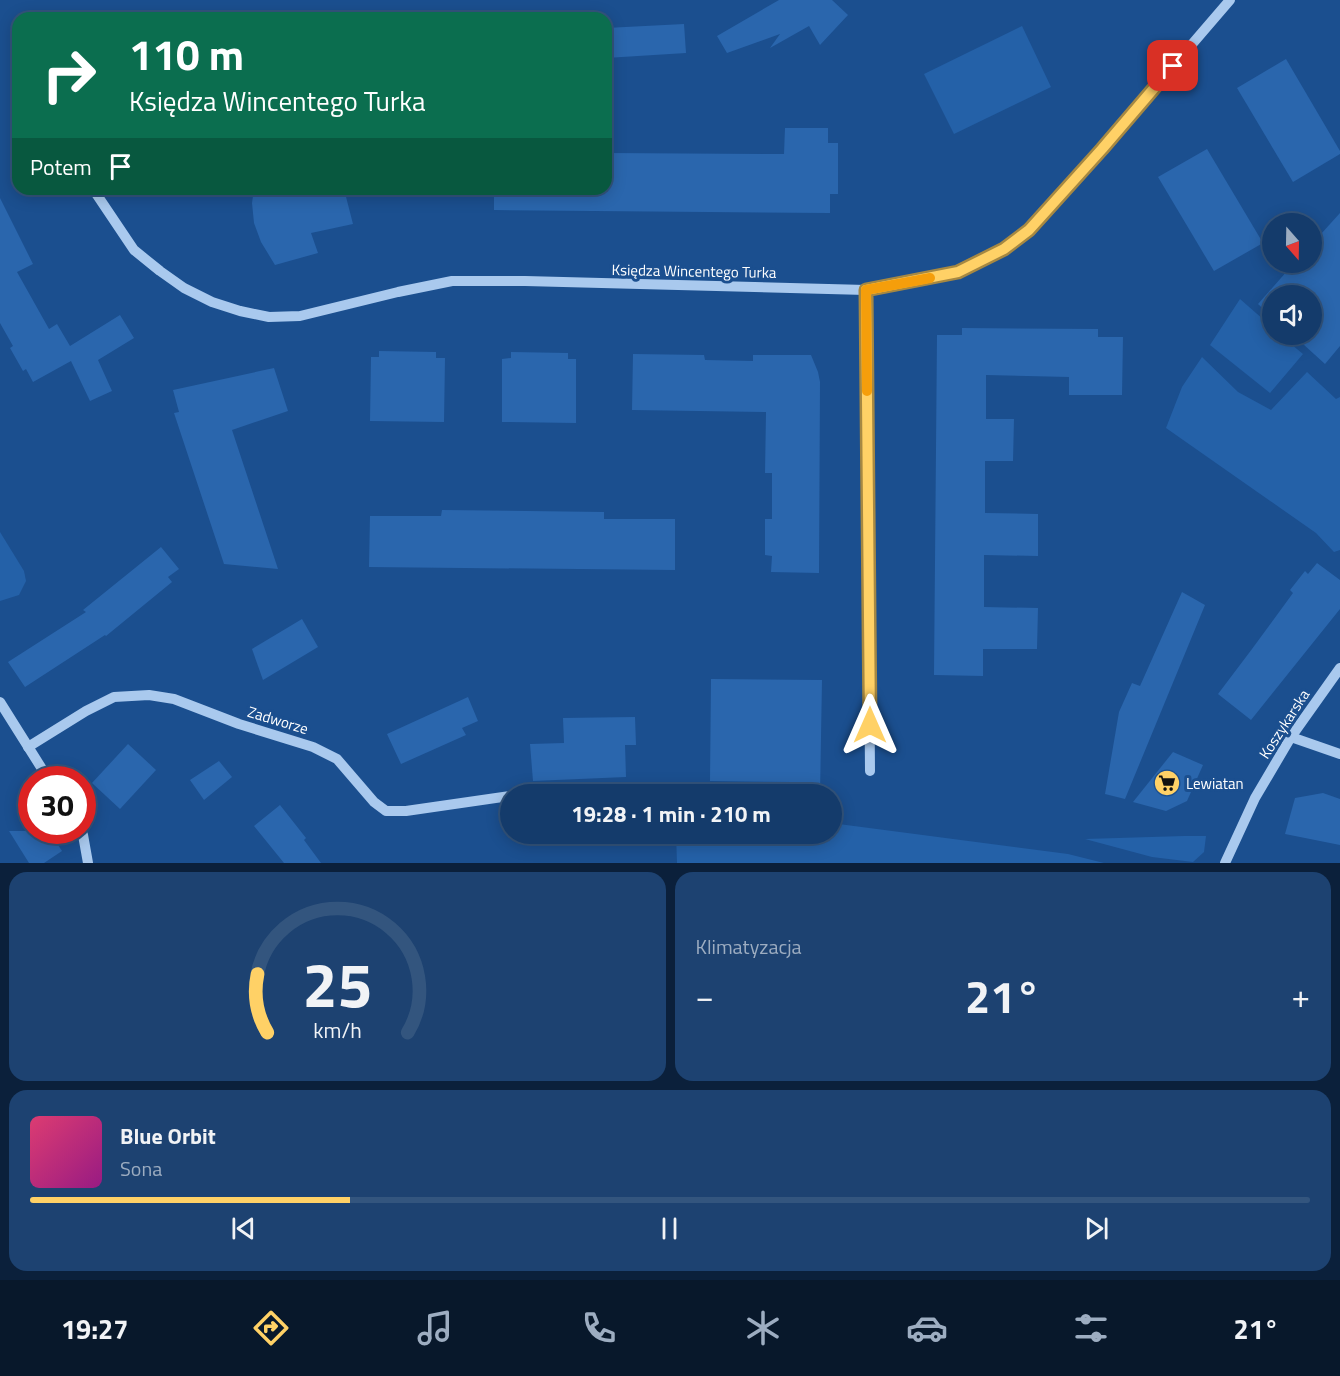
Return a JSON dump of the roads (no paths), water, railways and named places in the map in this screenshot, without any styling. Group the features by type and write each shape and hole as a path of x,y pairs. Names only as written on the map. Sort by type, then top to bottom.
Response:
{"street":[{"name":"Księdza Wincentego Turka","path":"97,195 134,250 184,288 212,302 240,311 269,316 300,316 452,281 537,281 866,290 958,272 1004,249 1029,230 1230,0"},
{"path":"866,290 870,771"},
{"name":"Koszykarska","path":"1225,863 1255,798 1291,737 1340,668"},
{"name":"Zadworze","path":"28,747 86,711 114,697 149,695 174,699 239,724 313,747 337,759 374,802 387,810 406,811 500,796"},
{"path":"0,702 40,766"},
{"path":"1291,737 1340,754"},
{"path":"85,844 88,863"}],"place":[{"name":"Lewiatan","path":"1167,783"}]}
